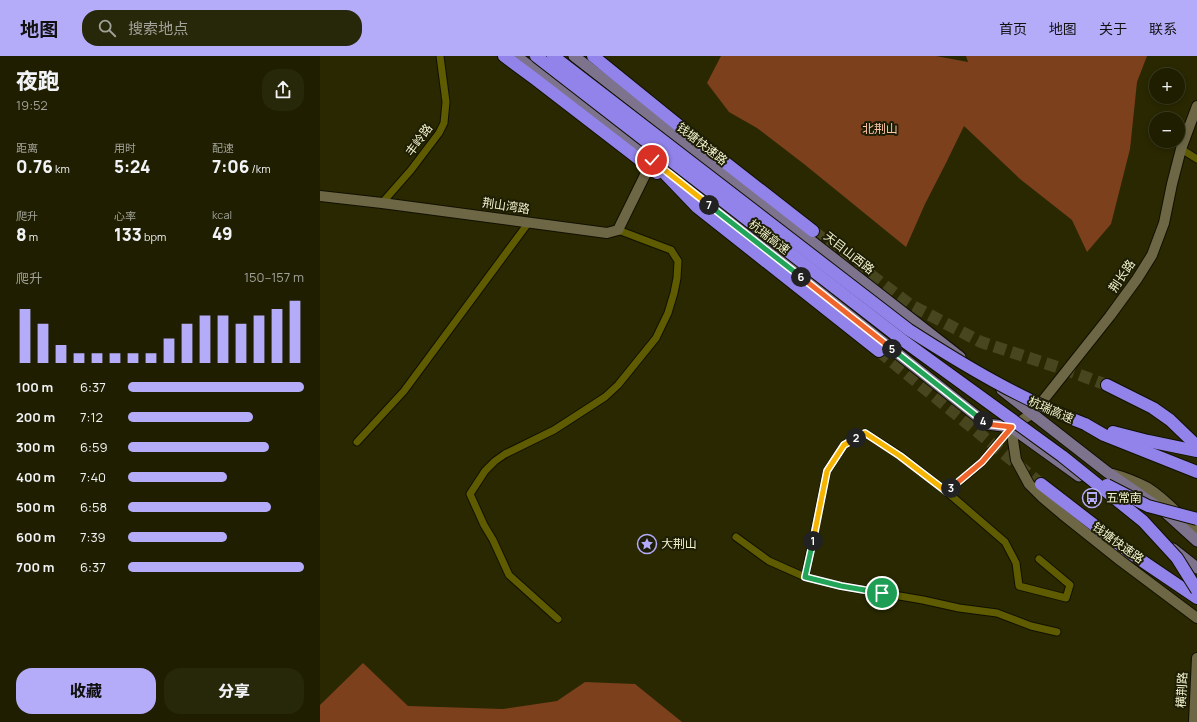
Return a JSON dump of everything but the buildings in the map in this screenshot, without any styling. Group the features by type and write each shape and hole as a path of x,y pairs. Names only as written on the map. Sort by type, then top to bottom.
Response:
{"highway":[{"path":"504,56 651,163 698,207 879,351"},
{"name":"杭瑞高速","path":"536,56 900,339 1062,456"},
{"name":"杭瑞高速","path":"553,56 909,330 958,361 1014,392 1054,412 1085,424"},
{"name":"钱塘快速路","path":"593,56 704,146 813,231"},
{"path":"1107,385 1153,408 1170,420 1197,446"},
{"path":"1085,424 1197,451"},
{"path":"1085,424 1104,435 1197,472"},
{"path":"1062,456 1115,490 1148,506 1197,519"},
{"path":"1062,456 1143,521 1177,558 1196,595"},
{"name":"钱塘快速路","path":"1041,484 1129,552 1183,589 1196,595"}],"main road":[{"path":"516,56 986,424 1012,427 1077,475 1197,568"},
{"name":"天目山西路","path":"574,56 1107,472 1166,512 1197,541"},
{"name":"荆长路","path":"1185,138 1197,106"},
{"name":"荆长路","path":"1012,427 1033,413 1110,316 1137,279 1152,255 1164,223 1181,148"},
{"path":"618,230 651,163"},
{"name":"荆山湾路","path":"320,196 607,232 618,230"},
{"path":"1012,427 1016,460 1029,484 1062,514 1121,561 1197,618"},
{"name":"天目山西路","path":"1107,472 1126,478 1148,488 1168,504 1197,532"},
{"name":"横荆路","path":"1194,722 1197,658"}],"street":[{"name":"丰岭路","path":"382,203 411,170 439,133 444,123 446,102 440,56"},
{"path":"1181,148 1197,159"},
{"path":"357,442 404,391 529,222"},
{"path":"558,619 509,575 470,494 485,471 495,461 505,454 554,430 605,397 618,385 656,338 668,313 674,293 678,261 671,250 618,230"},
{"path":"947,492 982,462 1012,427"},
{"path":"805,577 827,471 844,445 865,433 900,456 947,492 1005,542 1016,563 1020,586 1066,598 1070,585 1039,559"},
{"path":"736,537 769,561 805,577 841,586 923,600 959,608 997,613 1031,626 1057,632"}],"green space":[{"name":"北荆山","path":"721,56 936,56 968,62 966,56 1147,56 1137,82 1130,149 1111,224 1087,252 1072,220 1020,179 964,126 925,204 906,247 804,164 757,128 729,112 707,83"},
{"path":"363,663 408,706 503,709 557,701 585,682 635,684 682,722 320,722 320,705"}],"tunnel":[{"path":"813,231 909,304 981,342 1107,385"},
{"path":"879,351 1041,484"}],"place":[{"name":"五常南","path":"1092,498"},
{"name":"大荆山","path":"647,544"}],"route":[{"path":"652,160 986,424 1012,427 982,462 947,492 900,456 865,433 844,445 827,471 805,577 841,586 882,593"}]}
